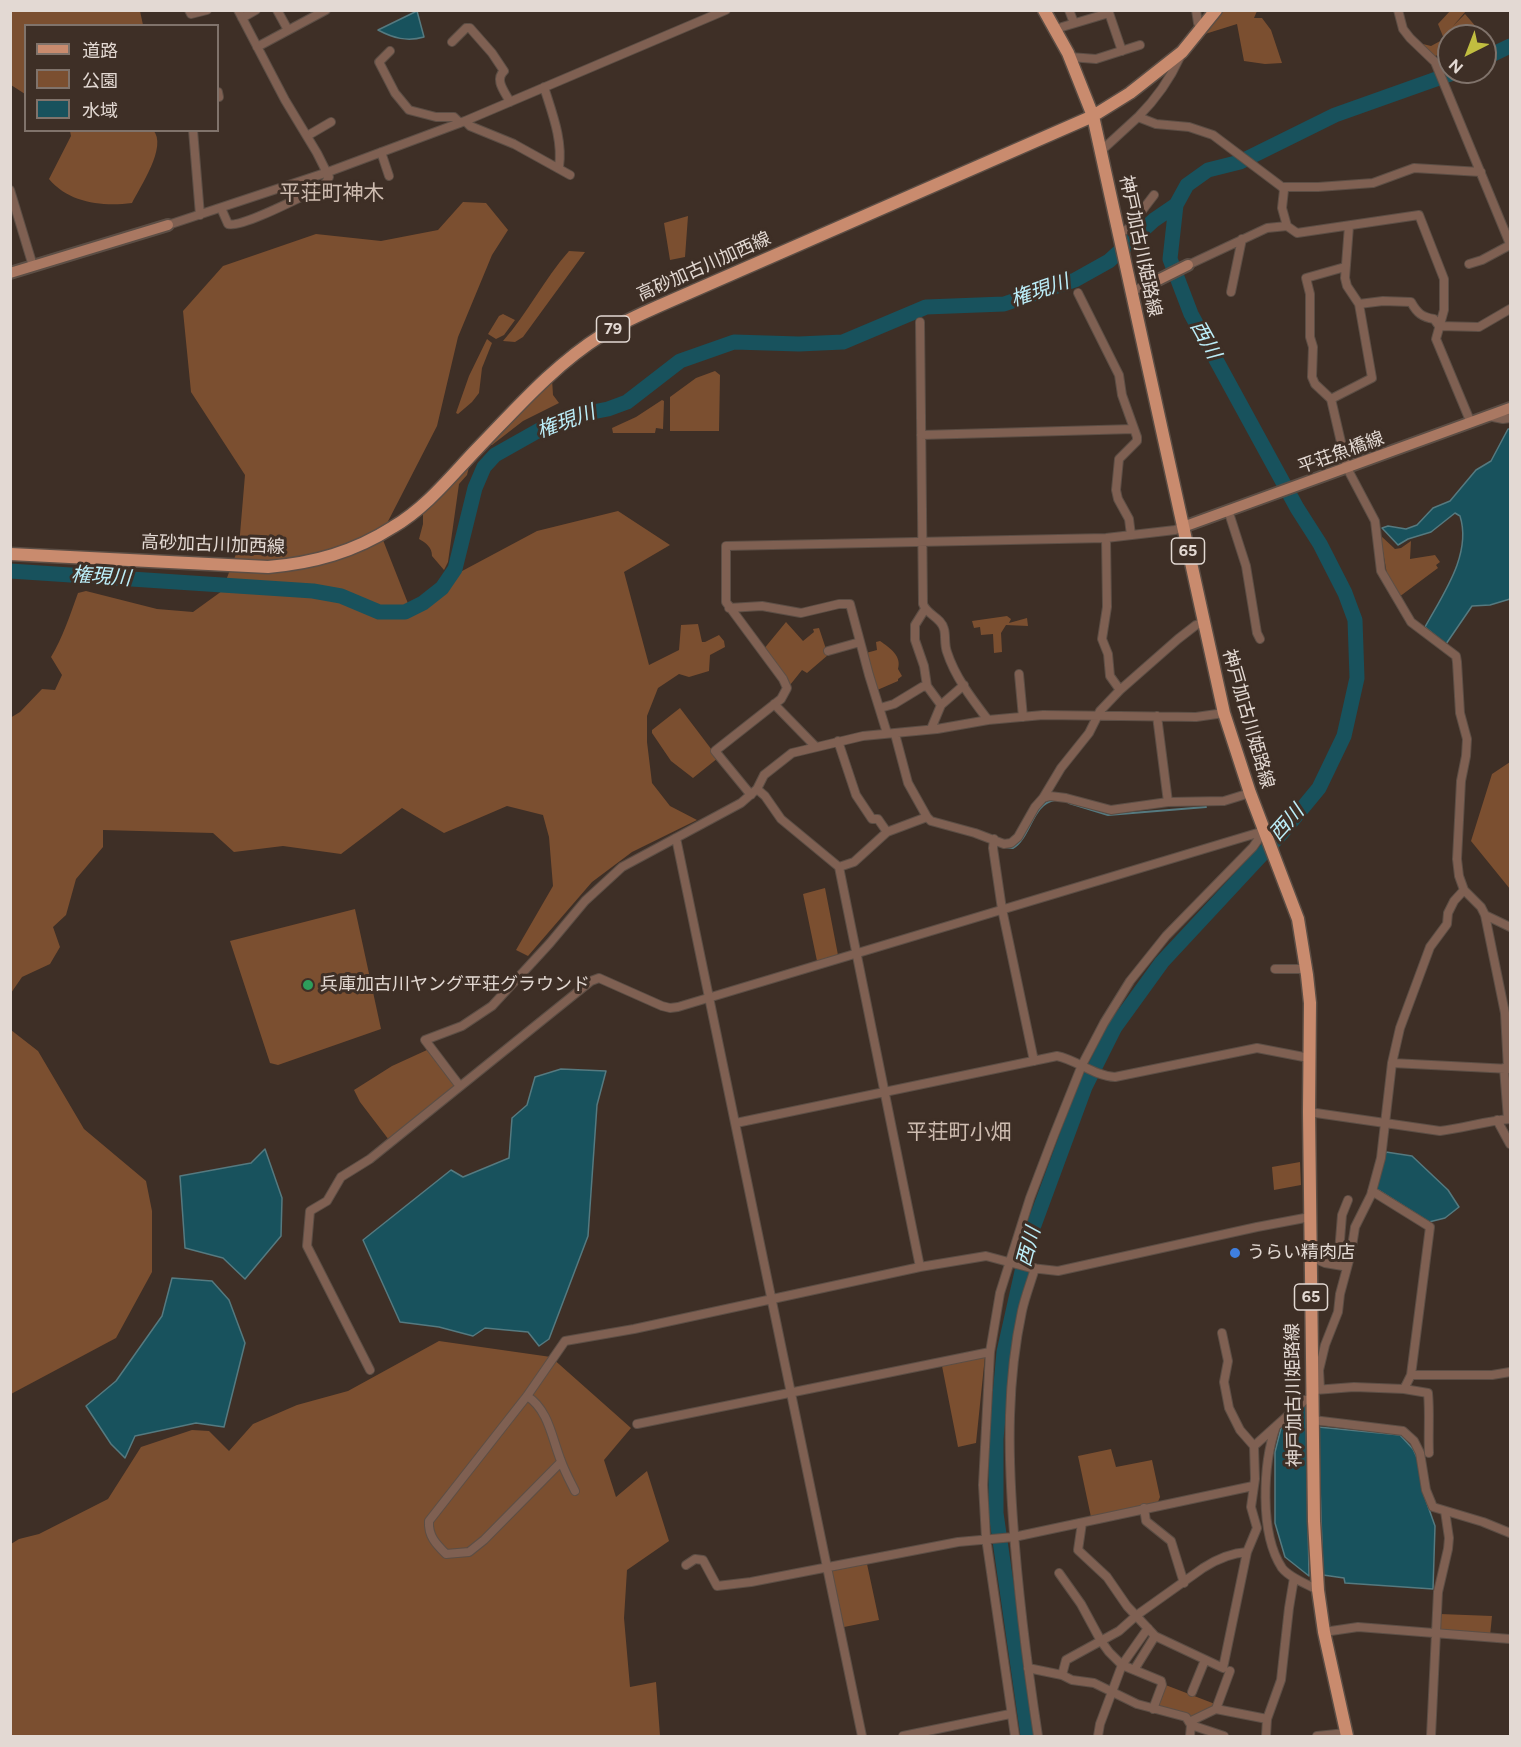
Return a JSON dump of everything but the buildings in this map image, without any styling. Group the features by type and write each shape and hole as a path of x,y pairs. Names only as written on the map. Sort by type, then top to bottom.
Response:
{"main road":[{"name":"神戸加古川姫路線","path":"1044,10 1070,57 1093,116 1224,713 1250,793 1298,919 1307,969 1310,1003 1310,1217 1316,1393 1313,1420 1318,1590 1324,1632 1346,1735"},
{"name":"高砂加古川加西線","path":"10,554 268,567 302,564 350,550 394,527 423,504 543,382 575,354 602,335 659,306 1093,116 1130,93 1182,52 1216,10"},
{"path":"10,273 168,225"},
{"path":"1159,280 1186,265"},
{"name":"平荘魚橋線","path":"1183,527 1510,408"}],"street":[{"path":"189,10 191,14 207,10"},
{"path":"221,208 230,225 241,223 324,186 329,180 328,172 285,100 240,14 256,10"},
{"path":"278,10 288,30"},
{"path":"256,46 316,13 326,10"},
{"path":"168,225 328,172 463,122 726,10"},
{"path":"1070,10 1074,23"},
{"path":"1196,10 1198,23 1202,28"},
{"path":"1398,10 1403,29 1435,62 1510,244 1482,260 1469,264"},
{"path":"1062,27 1109,12 1122,51"},
{"path":"452,42 466,28 470,28 492,53 504,72 500,75 499,80 510,102"},
{"path":"1070,57 1096,60 1140,45"},
{"path":"390,51 379,62 390,85 409,110 436,117 454,117 503,139 559,167 570,175"},
{"path":"1102,150 1151,104 1175,68 1182,52"},
{"path":"544,87 556,128 559,167"},
{"path":"1138,117 1156,124 1189,127 1213,135 1282,187 1284,190 1282,208 1287,226 1297,233 1419,215 1443,274 1443,310 1436,339 1470,423"},
{"path":"307,136 331,122"},
{"path":"193,132 200,214"},
{"path":"381,152 389,176"},
{"path":"1282,187 1373,183 1414,168 1480,172"},
{"path":"10,190 33,266"},
{"path":"1118,235 1131,225 1154,195"},
{"path":"1186,265 1268,228 1287,226"},
{"path":"1331,399 1372,378 1359,304 1347,286 1345,278 1349,226"},
{"path":"1230,292 1242,239"},
{"path":"1309,1112 1440,1131 1509,1119 1505,1013 1485,915 1481,907 1464,890 1457,859 1461,781 1467,739 1460,713 1456,656 1411,622 1385,580 1381,571 1375,521 1347,468 1331,399 1315,384 1312,377 1311,308 1306,278 1345,267"},
{"path":"1130,292 1159,280"},
{"path":"1078,292 1119,375 1122,396 1137,441 1119,459 1116,490 1118,499 1129,519 1131,535"},
{"path":"1359,304 1383,301 1411,302 1423,317 1434,319 1439,326"},
{"path":"1439,326 1479,327 1510,309"},
{"path":"920,322 922,542 925,609 915,625 914,632 927,686 941,705"},
{"path":"1488,416 1510,418"},
{"path":"921,435 1134,429"},
{"path":"1228,510 1246,566 1257,633 1260,639"},
{"path":"920,1267 839,867 782,819 765,796 754,792 715,751 774,704 784,695 787,688 783,679 726,602 726,546 1106,538 1175,530 1183,527"},
{"path":"1106,538 1107,607 1102,639 1108,654 1110,676 1120,690"},
{"path":"729,608 762,606 801,614 849,603 880,708 908,783 927,817 931,821 1004,844 1011,843 1018,837 1061,768 1089,733 1097,716 1120,690 1188,631 1203,623"},
{"path":"925,609 939,620 944,628 946,650 964,685 988,720"},
{"path":"828,651 860,642"},
{"path":"1019,674 1023,717"},
{"path":"931,729 941,705 964,685"},
{"path":"880,708 894,704 927,686"},
{"path":"774,704 815,746"},
{"path":"459,1085 425,1040 462,1026 492,1006 585,901 622,867 722,815 754,792 764,774 792,753 838,741 988,720 1043,715 1196,717 1224,713"},
{"path":"1157,716 1168,802"},
{"path":"838,741 855,795 872,819 878,819 887,832"},
{"path":"1043,798 1050,796 1066,798 1111,810 1168,802 1224,801 1250,793"},
{"path":"839,867 854,862 887,832 927,817"},
{"path":"370,1370 308,1246 310,1211 327,1201 340,1177 370,1160 459,1085 591,981 599,978 670,1008 1265,833"},
{"path":"1015,1737 987,1538 983,1485 990,1352 1000,1293 1030,1198 1082,1065 1104,1023 1130,981 1166,936 1265,833"},
{"path":"676,838 862,1737"},
{"path":"994,839 993,848 1002,909 1034,1061"},
{"path":"1316,1393 1325,1345 1338,1312 1354,1227 1372,1191 1381,1158 1392,1063 1404,1016 1418,984 1430,947 1447,924 1448,913 1454,901 1464,890"},
{"path":"1485,915 1510,927"},
{"path":"1275,969 1307,969"},
{"path":"736,1123 1057,1056 1069,1058 1103,1075 1120,1077 1257,1048 1309,1058"},
{"path":"1392,1063 1508,1068"},
{"path":"1497,1120 1510,1144"},
{"path":"1372,1191 1430,1227 1411,1376 1404,1389"},
{"path":"1338,1265 1342,1215 1348,1200"},
{"path":"561,1462 484,1540 469,1552 446,1554 434,1542 429,1531 429,1521 527,1396 565,1341 634,1329 920,1267 986,1256 1033,1268 1058,1270 1310,1217"},
{"path":"1311,1257 1325,1263 1347,1266"},
{"path":"1033,1268 1016,1344 1010,1405 1009,1458 1016,1575 1038,1737"},
{"path":"1082,1523 1078,1550 1107,1577 1127,1606 1137,1614 1155,1636 1223,1668 1247,1552 1257,1528 1251,1508 1255,1479 1254,1446 1240,1430 1229,1408 1224,1382 1228,1360 1222,1333"},
{"path":"637,1424 990,1352"},
{"path":"1411,1376 1492,1375 1510,1372"},
{"path":"1254,1446 1305,1400 1316,1393 1354,1387 1404,1389 1428,1393 1431,1416 1428,1427 1429,1453"},
{"path":"527,1396 539,1405 544,1413 561,1462 575,1491"},
{"path":"1313,1420 1403,1431 1414,1441 1420,1453 1426,1490 1433,1507 1510,1533"},
{"path":"1277,1424 1270,1444 1268,1462 1268,1526 1282,1567 1294,1578 1318,1590"},
{"path":"686,1565 695,1558 703,1560 717,1586 827,1569 958,1542 1014,1537 1253,1486"},
{"path":"1144,1508 1146,1521 1171,1541 1184,1583"},
{"path":"1431,1737 1438,1592 1449,1538 1445,1511"},
{"path":"1062,1675 1066,1659 1119,1631 1137,1614 1213,1561 1234,1553 1247,1552"},
{"path":"1059,1573 1081,1604 1101,1641 1122,1665 1161,1682 1154,1709"},
{"path":"1266,1737 1267,1719 1281,1680 1294,1578"},
{"path":"1324,1632 1358,1627 1510,1639"},
{"path":"1098,1737 1110,1691 1122,1665 1148,1628"},
{"path":"1134,1670 1155,1636"},
{"path":"1191,1692 1205,1660"},
{"path":"1028,1668 1062,1675 1072,1680 1094,1683 1137,1704 1186,1717 1190,1724 1190,1737"},
{"path":"1190,1724 1216,1709 1230,1671"},
{"path":"1216,1709 1267,1719"},
{"path":"903,1737 1011,1714"},
{"path":"1190,1724 1224,1737"},
{"path":"1317,1737 1346,1735"}],"green space":[{"path":"10,11 140,11 143,24 24,24 24,93 11,85"},
{"path":"1222,11 1257,11 1254,18 1262,18 1271,30 1282,63 1265,64 1244,61 1237,24 1205,34"},
{"path":"1450,11 1466,11 1455,24 1438,24"},
{"path":"1465,14 1474,24 1455,24"},
{"path":"1419,43 1431,46 1437,43 1437,55"},
{"path":"70,132 154,132 157,137 155,156 132,203 87,202 66,193 49,179 71,136"},
{"path":"463,202 486,203 508,230 492,255 458,337 437,426 381,535 409,606 449,578 537,531 618,511 670,545 624,572 649,665 679,650 681,625 698,624 702,642 719,635 724,641 725,647 710,655 709,671 689,677 679,674 658,688 647,716 647,742 652,783 670,806 697,820 632,852 592,882 528,956 516,950 553,886 549,837 543,815 507,806 444,833 402,808 341,854 283,846 234,852 213,833 103,830 103,847 76,879 66,915 53,927 60,947 50,964 22,977 11,993 10,718 20,712 42,689 55,690 62,675 51,657 63,634 78,593 86,591 157,609 193,612 222,591 239,546 245,475 191,392 183,311 223,266 316,234 381,241 438,230"},
{"path":"688,216 685,257 670,260 664,223"},
{"path":"569,251 585,252 523,337 515,342 503,341 552,273"},
{"path":"503,314 515,320 504,335 496,339 488,334 499,316"},
{"path":"487,339 492,343 482,368 479,393 458,414 456,413 469,376"},
{"path":"715,371 720,375 719,431 670,431 670,397 696,378"},
{"path":"552,379 553,395 559,403 523,421 492,445 488,445"},
{"path":"662,400 664,401 663,429 656,428 655,433 613,433 612,428 636,417"},
{"path":"470,463 467,475 459,484 448,562 444,570 432,556 428,546 419,539 423,524 423,510"},
{"path":"1380,535 1395,549 1411,541 1410,559 1435,555 1440,562 1436,565 1438,568 1399,597 1387,574"},
{"path":"1007,616 1011,619 1009,623 1027,618 1028,626 1006,625 1001,633 1002,652 994,653 993,634 981,635 980,627 974,628 972,621"},
{"path":"786,622 803,641 814,632 813,629 819,628 828,655 807,673 802,670 790,685 763,650"},
{"path":"880,641 897,656 898,669 902,676 898,681 875,691 866,653 877,650 876,642"},
{"path":"680,708 718,758 693,778 671,761 652,733 652,730"},
{"path":"1510,762 1510,889 1471,841 1492,774"},
{"path":"825,888 838,955 817,961 803,894"},
{"name":"兵庫加古川ヤング平荘グラウンド","path":"355,909 381,1029 278,1065 270,1063 230,941"},
{"path":"11,1030 38,1051 84,1129 146,1181 152,1211 152,1272 116,1338 11,1394"},
{"path":"427,1050 455,1086 389,1140 360,1102 354,1090 392,1066"},
{"path":"1300,1162 1301,1185 1274,1190 1272,1167"},
{"path":"439,1341 551,1357 631,1428 604,1460 616,1497 647,1471 669,1541 627,1570 624,1618 630,1687 656,1682 660,1736 11,1736 11,1544 19,1539 39,1534 108,1499 141,1447 192,1430 209,1431 229,1451 253,1424 297,1405 348,1391"},
{"path":"985,1356 976,1443 958,1447 942,1366 945,1362"},
{"path":"1111,1449 1116,1467 1152,1460 1160,1497 1158,1502 1091,1517 1078,1456"},
{"path":"867,1564 879,1620 844,1627 832,1571"},
{"path":"1440,1614 1492,1616 1490,1636 1442,1633"},
{"path":"1163,1684 1215,1704 1214,1709 1193,1718 1156,1708"}],"water":[{"path":"417,11 424,37 400,38 378,30"},
{"path":"1510,429 1510,599 1490,605 1472,606 1446,644 1425,627 1459,559 1463,530 1460,516 1455,513 1431,532 1408,539 1398,545 1382,528 1388,526 1406,529 1417,525 1433,508 1450,501 1476,470 1491,461"},
{"path":"561,1069 606,1071 597,1105 588,1236 549,1339 539,1346 528,1332 485,1328 473,1336 439,1327 400,1322 363,1240 451,1170 463,1177 509,1158 512,1118 527,1105 535,1077"},
{"path":"265,1149 282,1198 281,1236 245,1279 223,1258 185,1248 180,1176 251,1163"},
{"path":"1386,1152 1412,1156 1448,1190 1459,1207 1445,1218 1429,1222 1375,1188"},
{"path":"172,1278 212,1281 229,1300 245,1343 224,1427 196,1423 135,1436 125,1458 111,1444 86,1406 116,1381 162,1316"},
{"path":"1306,1405 1309,1576 1285,1557 1275,1523 1275,1452 1282,1424"},
{"path":"1318,1427 1400,1435 1413,1449 1419,1462 1422,1489 1435,1526 1433,1589 1345,1583 1344,1578 1323,1575"}],"waterway":[{"name":"西川","path":"1497,52 1510,46"},
{"name":"西川","path":"1028,1736 996,1513 996,1439 1004,1352 1030,1236 1085,1087 1115,1027 1162,962 1281,834 1319,788 1344,736 1357,678 1355,620 1345,593 1191,314 1170,259 1176,205 1187,185 1208,170 1240,162 1335,115 1437,79"},
{"name":"権現川","path":"10,571 313,591 341,596 379,612 405,612 423,603 442,588 455,569 475,488 484,467 495,455 550,424 627,402 680,361 734,342 799,344 843,342 926,307 1004,304 1075,280 1109,261 1154,220 1176,205"},
{"path":"1005,847 1013,848 1019,843 1041,807 1055,800"},
{"path":"1069,803 1108,815 1206,807"}],"place":[{"name":"兵庫加古川ヤング平荘グラウンド","path":"308,985"},
{"name":"うらい精肉店","path":"1235,1253"}],"district":[{"name":"平荘町神木","path":"332,194"},
{"name":"平荘町小畑","path":"959,1133"}]}
